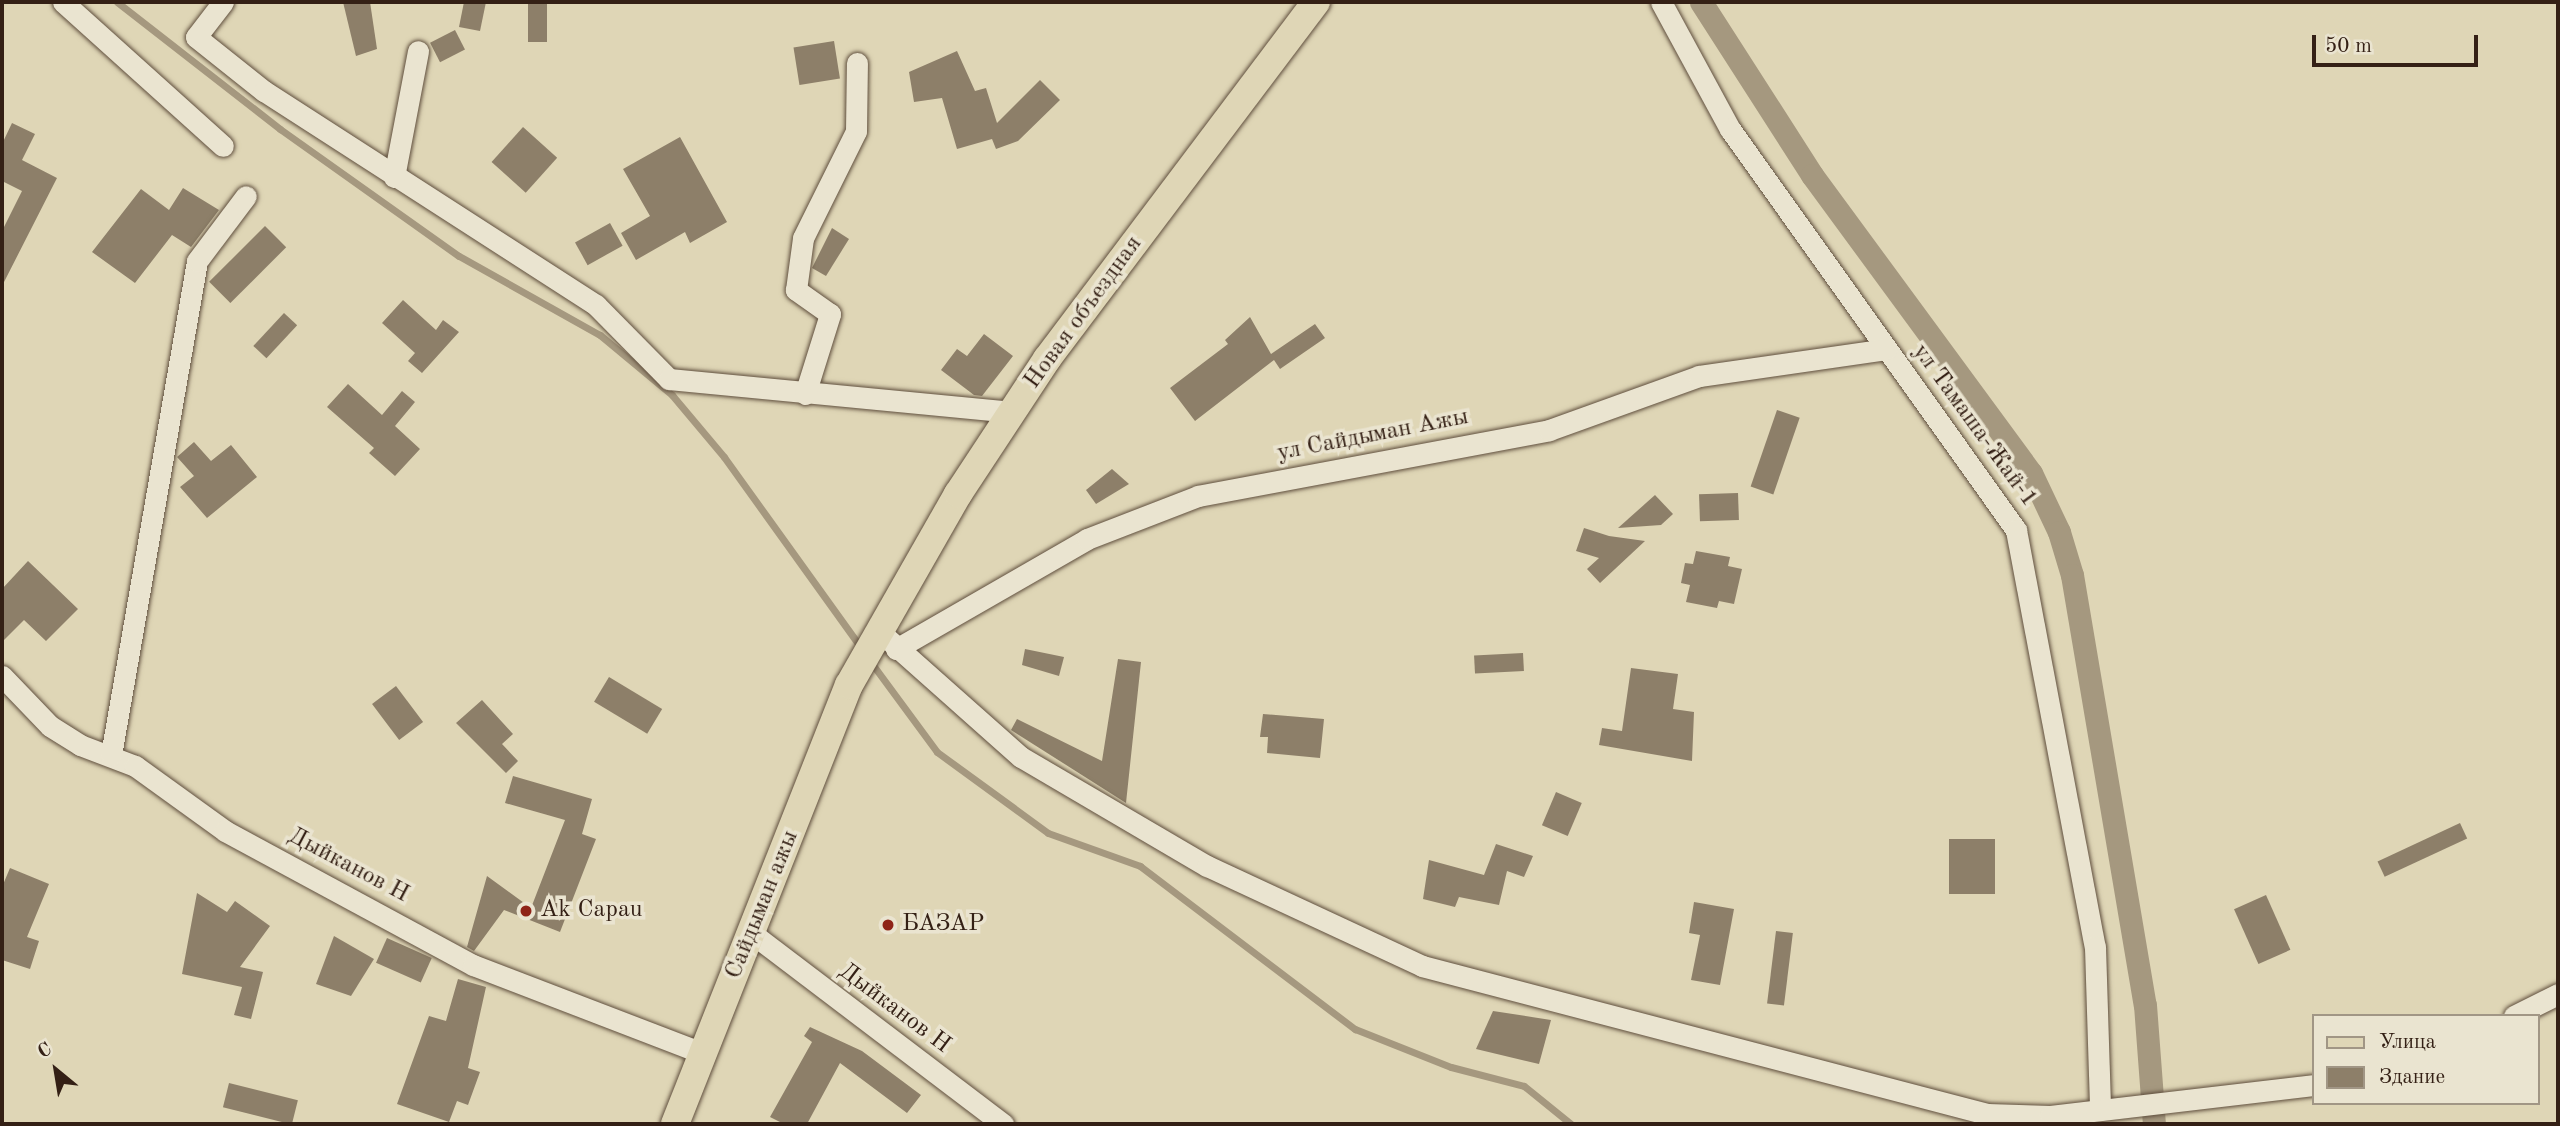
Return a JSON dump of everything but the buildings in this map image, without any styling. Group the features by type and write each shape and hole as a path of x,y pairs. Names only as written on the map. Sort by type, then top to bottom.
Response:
{"main road":[{"name":"Новая объездная","path":"849,685 883,640 1012,412 1316,2"},
{"name":"Сайдыман ажы","path":"675,1124 700,1052 754,935 849,685"}],"street":[{"path":"63,2 223,146"},
{"path":"223,2 196,37 264,91 596,305 669,379 1012,412"},
{"name":"ул Тамаша-Жай-1","path":"1661,2 1730,129 2016,530 2095,947 2102,1110"},
{"path":"394,177 418,51"},
{"path":"805,394 830,314 796,290 803,238 856,131 857,63"},
{"path":"111,755 197,261 246,196"},
{"name":"ул Сайдыман Ажы","path":"883,640 1087,539 1199,496 1549,430 1699,376 1886,349"},
{"path":"883,640 1021,757 1207,866 1422,966 1987,1114 2102,1110 2312,1085"},
{"name":"Дыйканов Н","path":"2,676 50,726 111,755 225,831 473,965 700,1052"},
{"name":"Дыйканов Н","path":"754,935 1003,1124"},
{"path":"2518,1014 2558,994"}],"waterway":[{"path":"117,2 280,129 459,256 600,335 672,395 724,457 861,648"},
{"path":"1701,2 1812,175 2031,473 2059,532 2072,575 2145,1005 2154,1124"},
{"path":"870,661 937,752 1048,833 1140,866 1355,1029 1451,1067 1524,1086 1571,1124"}],"place":[{"name":"Ak Capau","path":"526,911"},
{"name":"БАЗАР","path":"888,925"}]}
